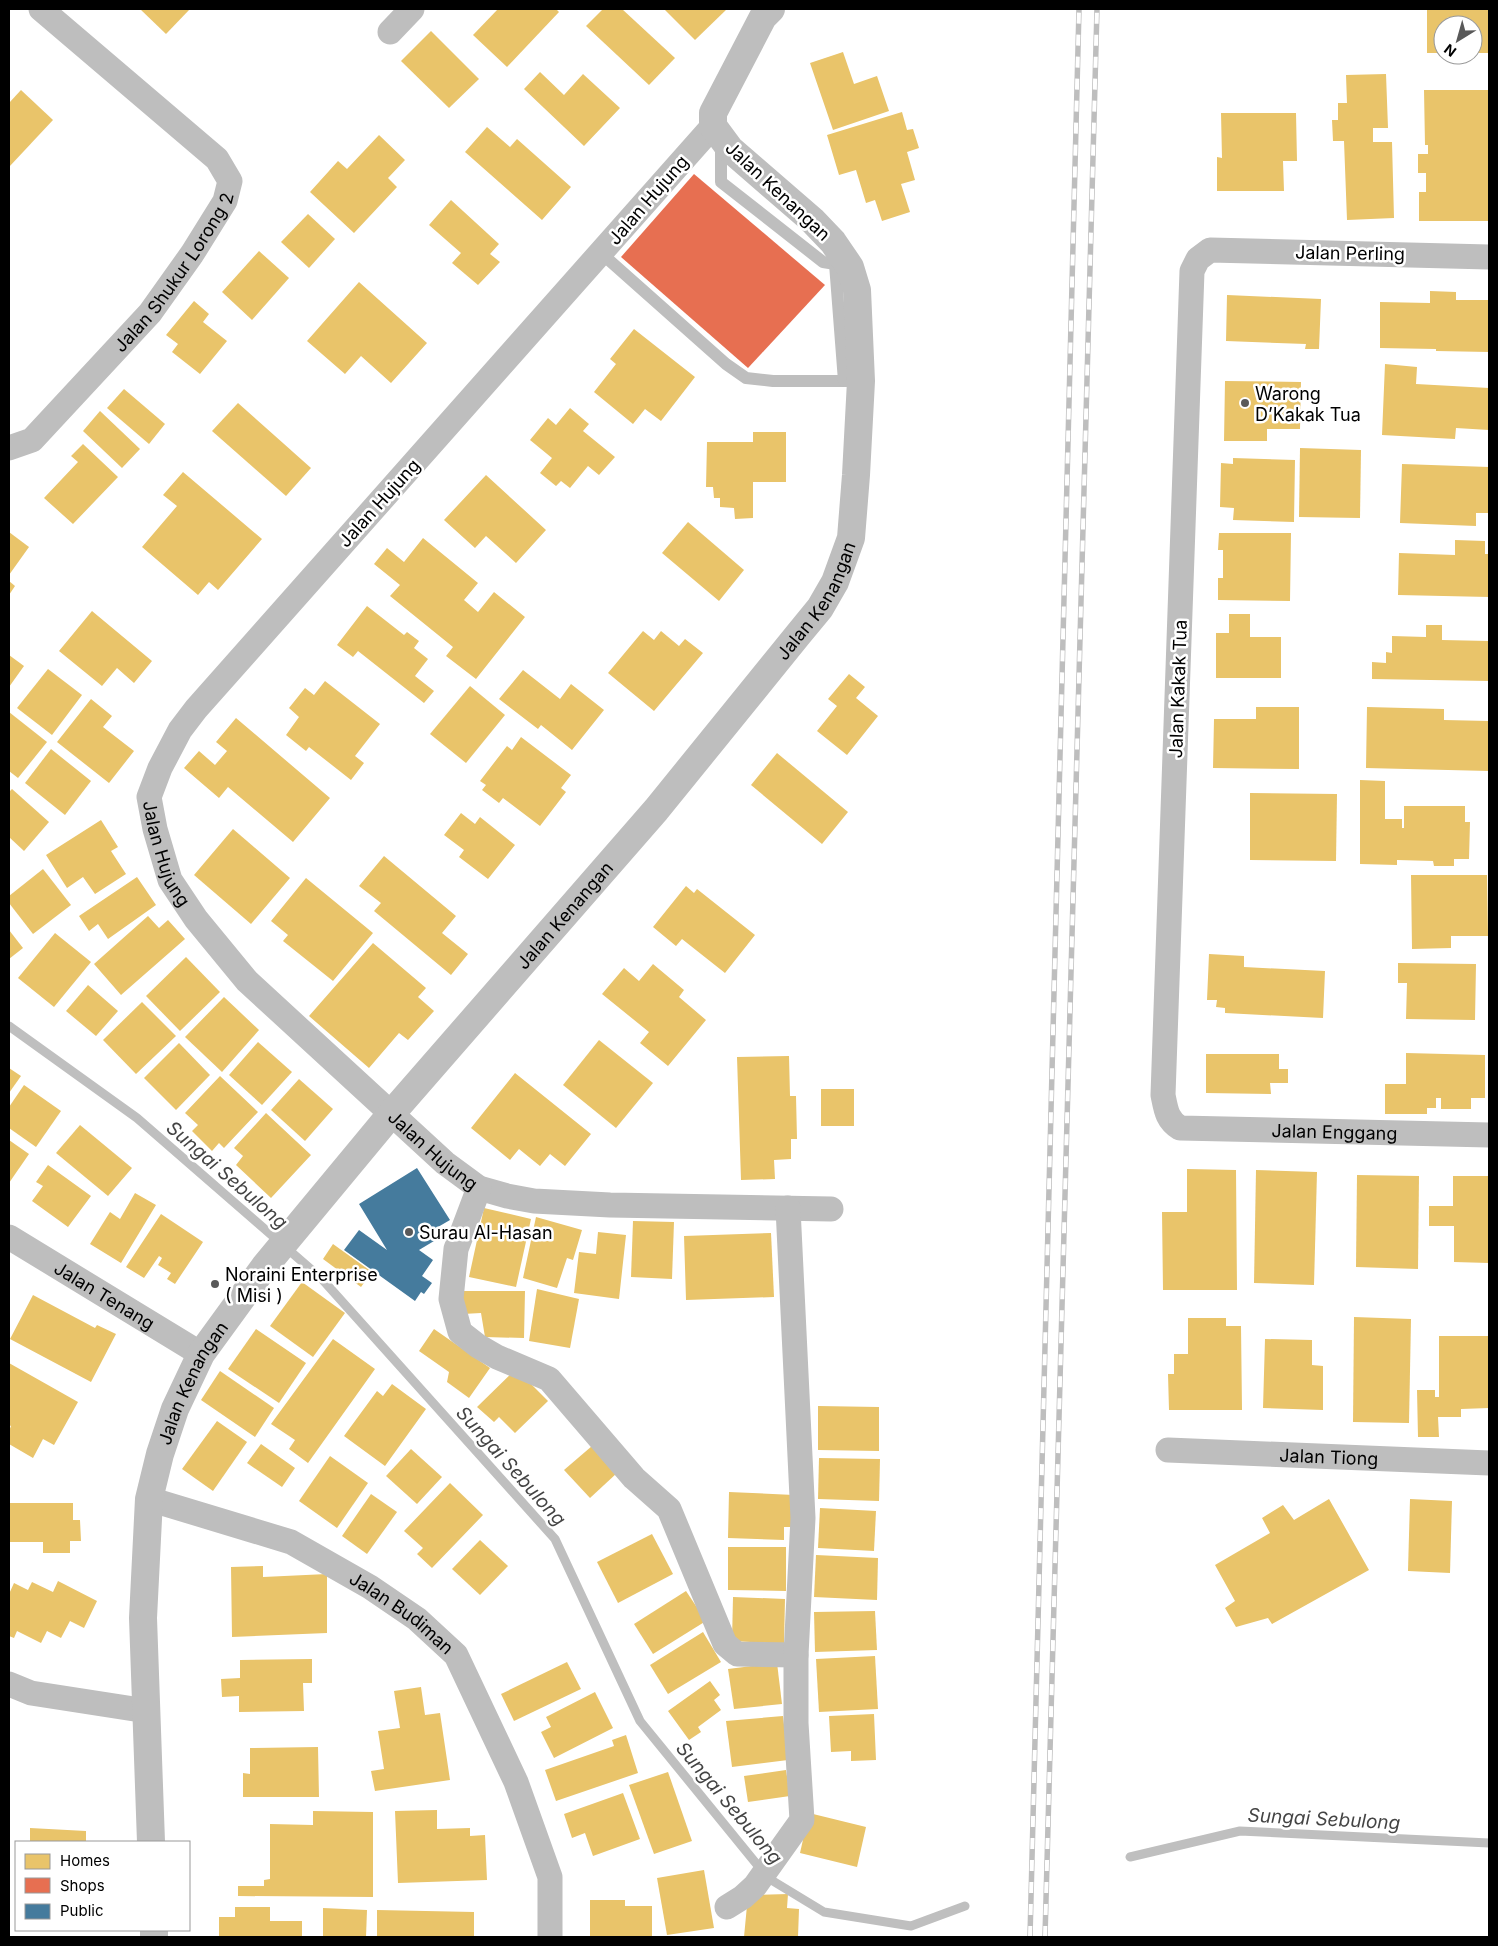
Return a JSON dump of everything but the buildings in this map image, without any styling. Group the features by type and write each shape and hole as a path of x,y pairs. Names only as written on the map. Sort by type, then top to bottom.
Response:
{"street":[{"name":"Jalan Shukur Lorong 2","path":"9,448 32,440 150,313 192,254 225,201 230,181 218,159 40,9"},
{"path":"390,32 412,9"},
{"name":"Jalan Kenangan","path":"151,1841 143,1618 149,1499 160,1454 175,1409 201,1354 265,1266 390,1114 656,810 820,608 835,582 851,538 856,475 852,381 857,290 833,242 812,220 730,149 717,132 713,113 765,12"},
{"name":"Jalan Hujung","path":"717,132 601,253 196,709 180,730 160,768 149,797 155,828 170,880 196,919 247,981 390,1114 445,1163 479,1188 534,1201 610,1205 831,1209"},
{"name":"Jalan Perling","path":"1210,250 1489,257"},
{"name":"Jalan Kakak Tua","path":"1180,1128 1167,1116 1163,1095 1192,271 1198,259 1210,250"},
{"name":"Jalan Enggang","path":"1180,1128 1489,1135"},
{"path":"479,1188 456,1249 452,1299 460,1332 478,1346 497,1357 549,1379 634,1478 669,1509 725,1644 730,1650 737,1654 796,1655"},
{"path":"727,1907 743,1897 760,1879 784,1848 802,1820 796,1723 796,1655 803,1518 788,1208"},
{"name":"Jalan Tenang","path":"9,1237 201,1354"},
{"name":"Jalan Tiong","path":"1168,1450 1489,1463"},
{"name":"Jalan Budiman","path":"149,1499 291,1542 370,1587 417,1619 456,1655 516,1782 550,1877 550,1937"},
{"path":"9,1684 31,1693 147,1711"}],"lane":[{"path":"601,253 726,364 746,378 773,382 852,381"}],"waterway":[{"name":"Sungai Sebulong","path":"9,1026 137,1118 321,1278 555,1539 640,1721 768,1878 824,1912 911,1926 965,1906"},
{"name":"Sungai Sebulong","path":"1130,1857 1240,1831 1489,1843"}],"railway":[{"path":"1030,1937 1079,9"},
{"path":"1045,1937 1097,9"}],"place":[{"name":"Warong D’Kakak Tua","path":"1245,403"},
{"name":"Surau Al-Hasan","path":"409,1232"},
{"name":"Noraini Enterprise ( Misi )","path":"215,1284"}]}
